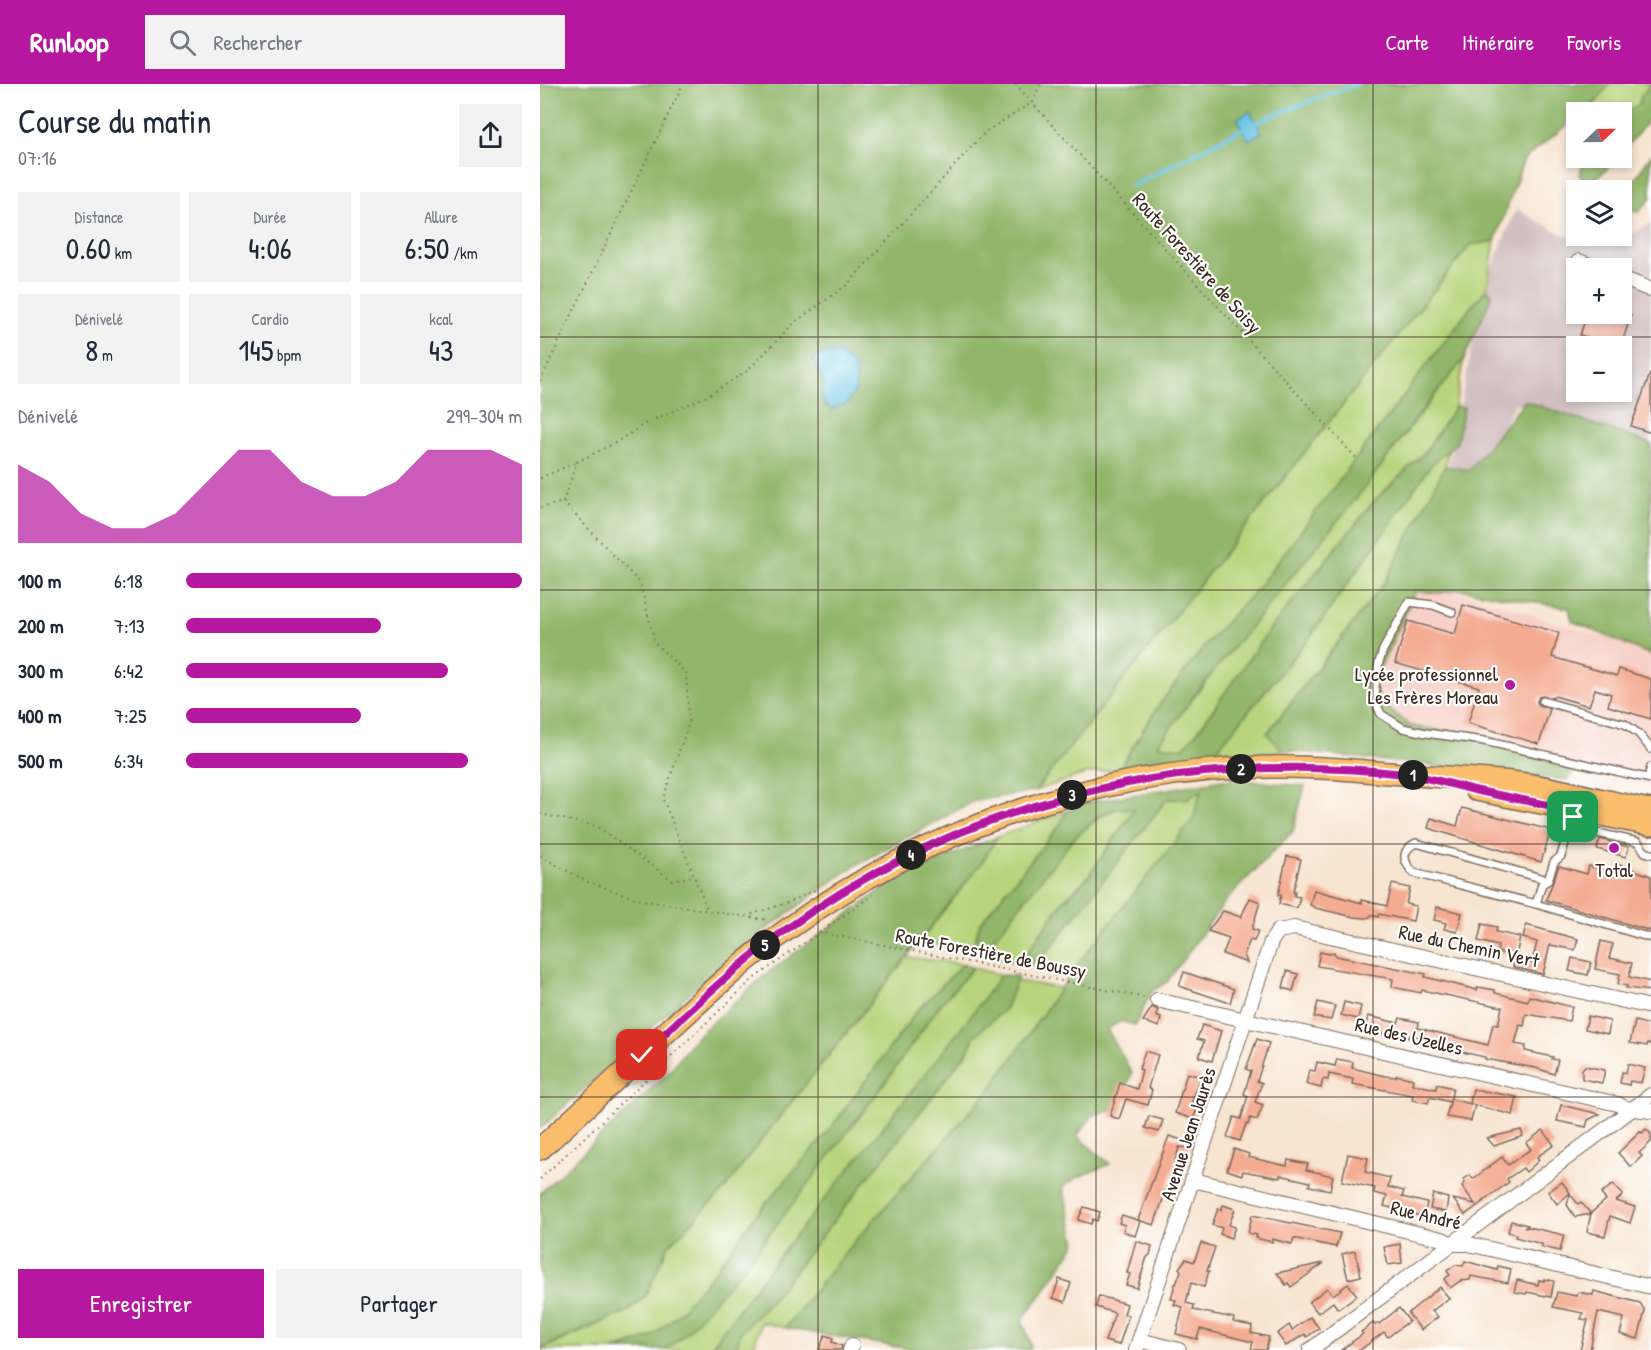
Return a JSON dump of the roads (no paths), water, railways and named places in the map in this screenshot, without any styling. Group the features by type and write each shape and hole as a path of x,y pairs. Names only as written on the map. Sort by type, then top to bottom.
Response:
{"main road":[{"path":"540,1149 744,962 836,896 925,848 983,823 1027,808 1108,786 1159,777 1269,767 1330,768 1514,782 1651,810"},
{"path":"1408,774 1572,819 1651,825"}],"street":[{"path":"1632,282 1651,290"},
{"name":"Rue du Chemin Vert","path":"1278,930 1293,927 1651,1006"},
{"name":"Avenue Jean Jaurès","path":"1137,1345 1271,942 1278,930"},
{"name":"Rue des Uzelles","path":"1157,1000 1632,1109 1651,1111"},
{"path":"1310,1350 1651,1095"},
{"name":"Rue André","path":"1193,1180 1442,1239 1452,1244 1469,1244 1651,1287"},
{"path":"1137,1345 1179,1350"}],"lane":[{"path":"1452,612 1433,605 1409,602 1379,662 1375,686 1376,703 1381,714 1403,728 1426,734 1484,741 1649,778 1651,767"},
{"path":"1543,701 1625,723 1639,734 1651,749"},
{"path":"1536,904 1542,884 1548,880 1554,862 1561,856 1572,819 1638,842 1645,852 1651,854"},
{"path":"1548,880 1416,843 1408,847 1405,855 1407,865 1414,873 1536,904 1651,938"}],"water":[{"path":"1250,111 1262,133 1248,140 1237,119"},
{"path":"823,353 839,353 856,368 856,389 847,404 832,409 825,405 821,393 825,385 813,360"}],"waterway":[{"path":"1256,123 1356,84"},
{"path":"1132,186 1242,129"}],"place":[{"name":"Lycée professionnel Les Frères Moreau","path":"1510,685"},
{"name":"Total","path":"1614,848"}]}
